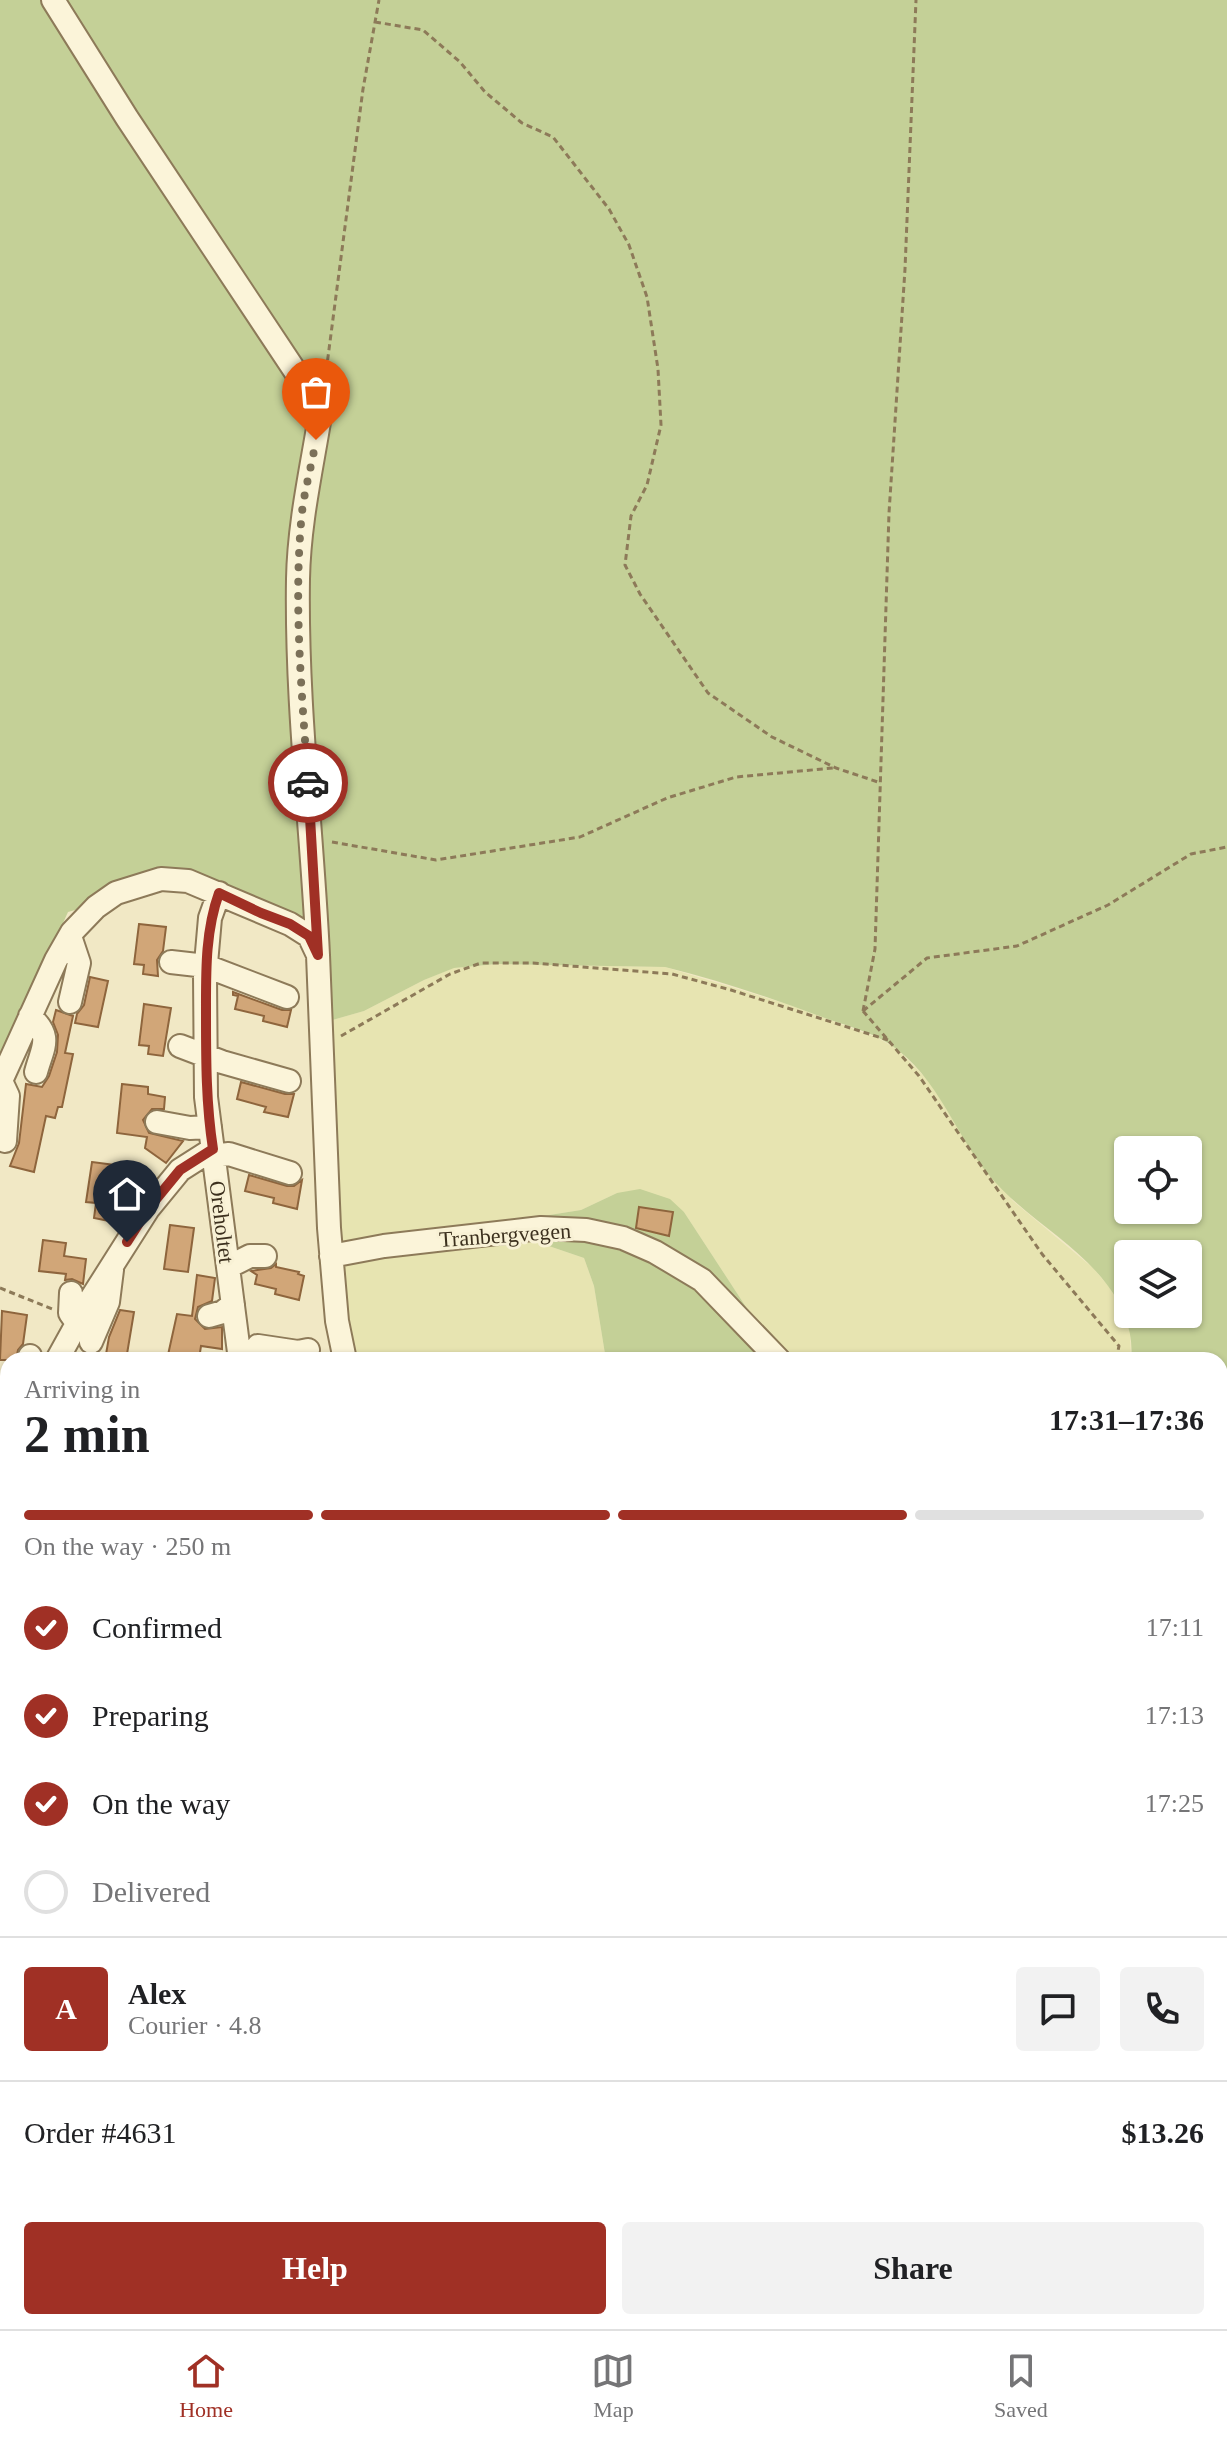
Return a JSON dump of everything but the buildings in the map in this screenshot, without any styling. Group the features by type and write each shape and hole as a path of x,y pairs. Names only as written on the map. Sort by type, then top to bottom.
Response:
{"street":[{"path":"53,0 127,118 321,410 303,510 298,577 299,667 312,838 314,945 331,1256 343,1352"},
{"path":"5,1141 8,1096 0,1082 70,936 96,907 116,893 161,879 188,881 290,924 314,945"},
{"name":"Oreholtet","path":"219,893 210,918 206,966 206,1097 239,1352"},
{"path":"70,936 79,963 70,1002"},
{"path":"171,962 206,966 287,997"},
{"path":"30,1016 42,1027 46,1042 36,1072"},
{"path":"180,1046 289,1081"},
{"path":"157,1122 190,1128 229,1154 290,1173"},
{"path":"60,1352 73,1310 113,1265 141,1219 180,1170 212,1144"},
{"path":"122,1205 135,1209 141,1219"},
{"name":"Tranbergvegen","path":"331,1256 384,1246 541,1228 586,1230 623,1238 655,1252 702,1280 771,1352"},
{"path":"228,1267 250,1256 265,1256"},
{"path":"91,1342 108,1302 113,1265"},
{"path":"209,1316 223,1312 233,1304"},
{"path":"254,1352 258,1346 298,1352 308,1350"}],"path":[{"path":"321,410 363,89 379,0"},
{"path":"863,1011 875,949 889,513 904,285 916,0"},
{"path":"375,22 423,30 460,62 485,92 522,123 553,137 609,209 629,245 647,297 658,369 661,425 647,485 631,516 625,565 640,594 708,693 772,737 836,768 881,783"},
{"path":"312,838 436,860 580,837 667,798 736,777 836,768"},
{"path":"863,1011 927,958 1017,946 1108,905 1191,854 1227,847"},
{"path":"321,1046 450,974 481,963 612,967 672,974 888,1040"},
{"path":"863,1011 919,1076 1042,1254 1119,1346 1118,1352"},
{"path":"0,1288 73,1310"}],"shaded area":[{"path":"497,964 665,967 787,1004 878,1038 898,1050 930,1082 974,1154 1013,1201 1093,1268 1109,1287 1114,1295 1114,1328 1129,1328 1131,1352 779,1352 763,1333 684,1212 617,1193 581,1210 543,1216 540,1243 584,1258 594,1286 605,1352 353,1352 334,1222 329,1021 364,1011 453,968"}],"green space":[{"path":"0,0 1227,0 1227,1352 1131,1352 1128,1328 1202,1328 1202,1240 1114,1240 1114,1295 1081,1256 1017,1203 988,1174 928,1082 898,1050 879,1038 783,1003 665,967 497,964 454,968 364,1011 329,1021 327,935 180,881 68,912 0,1063"},
{"path":"640,1189 670,1199 684,1212 763,1333 779,1352 605,1352 594,1286 584,1258 540,1243 537,1233 543,1216 581,1210 617,1193"}],"way so far":[{"path":"308,783 299,667 298,577 303,510 316,440"}],"route":[{"path":"127,1242 148,1209 180,1170 213,1149 206,1097 205,975 210,918 219,893 290,924 309,936 318,955 308,783"}]}
